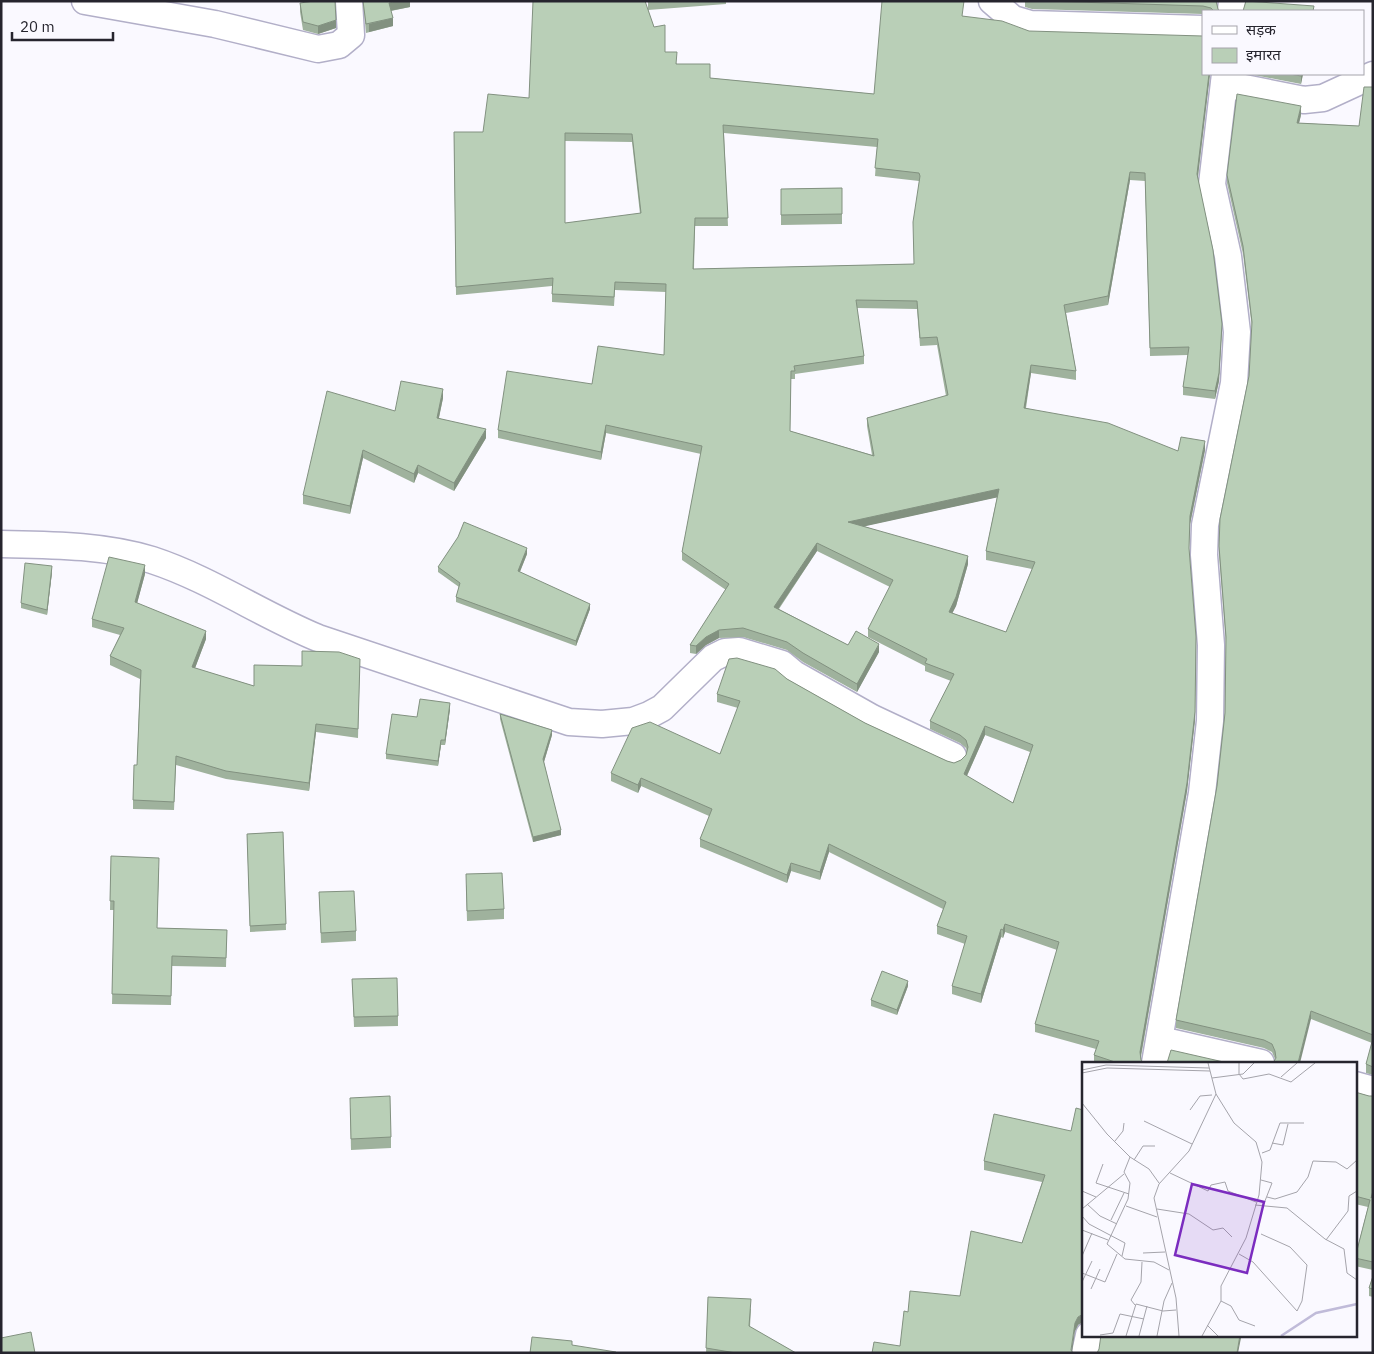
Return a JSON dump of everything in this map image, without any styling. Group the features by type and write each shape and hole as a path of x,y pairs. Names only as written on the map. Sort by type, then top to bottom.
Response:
{"street":[{"path":"85,1 215,24 318,50 339,45 351,35 349,1"},
{"path":"992,1 1012,19 1030,24 1202,29"},
{"path":"1252,1062 1157,1052 1202,794 1210,721 1211,645 1204,555 1205,525 1234,382 1237,332 1228,256 1212,184 1224,79 1304,100 1323,98 1373,74"},
{"path":"1,544 80,547 112,551 152,560 182,572 284,624 318,638 569,722 602,724 633,721 649,715 662,708 713,658 725,652 740,651 782,664 794,674 872,718 953,756"},
{"path":"1356,1085 1373,1090"},
{"path":"1085,1353 1089,1336"}],"building":[{"path":"335,1 336,20 318,26 303,22 300,3"},
{"path":"363,1 398,1 389,3 393,18 366,24"},
{"path":"533,1 645,1 654,27 665,25 665,52 677,52 676,64 710,64 710,78 874,94 882,1 964,1 962,16 1002,21 1029,31 1202,36 1202,75 1209,75 1197,174 1213,250 1222,324 1219,373 1215,391 1183,387 1189,347 1150,348 1145,173 1130,172 1108,296 1064,305 1076,371 1031,365 1024,408 1108,423 1178,451 1181,437 1205,441 1190,516 1189,548 1196,637 1195,712 1187,783 1140,1052 1142,1062 1115,1062 1094,1055 1099,1041 1035,1024 1059,942 1005,924 1003,930 1001,929 981,994 952,986 967,936 937,926 946,902 829,844 820,872 791,863 787,875 700,839 712,809 641,778 638,785 611,773 632,728 650,722 720,754 740,701 717,694 729,659 737,658 775,669 787,679 865,723 947,761 954,763 961,760 966,755 968,747 966,740 960,735 930,721 954,674 925,663 927,659 868,629 893,580 817,543 774,607 848,645 856,631 879,644 857,684 787,642 743,628 719,630 706,637 696,646 690,645 729,584 682,552 702,446 606,425 601,452 498,430 507,371 592,384 598,346 664,355 666,284 615,282 614,297 552,294 553,278 456,287 454,132 483,132 488,94 529,98","holes":["723,125 878,139 875,168 919,173 920,176 913,222 914,264 693,269 695,218 728,218","565,133 632,134 641,213 565,223","856,300 917,301 920,338 937,337 948,395 867,418 874,456 790,431 791,371 795,371 794,366 864,356","999,489 986,551 1035,562 1006,632 949,612 956,597 968,556 848,522","985,726 1033,745 1013,803 964,774"]},
{"path":"1044,1 1216,1 1218,10 1203,6"},
{"path":"1246,1 1314,6 1313,10 1243,10"},
{"path":"1364,87 1373,87 1373,1035 1311,1011 1298,1062 1274,1062 1276,1058 1272,1044 1264,1040 1176,1020 1217,786 1225,713 1226,637 1219,546 1220,519 1249,376 1252,322 1243,246 1227,175 1237,94 1301,106 1297,123 1359,126"},
{"path":"842,188 842,214 781,215 781,189"},
{"path":"401,381 443,389 437,418 486,429 454,483 418,465 414,474 363,450 350,506 303,495 327,391 395,411"},
{"path":"464,522 527,548 518,571 590,604 576,641 456,597 460,583 438,567 458,537"},
{"path":"109,557 145,565 135,602 206,631 192,667 254,686 254,665 302,666 302,651 339,652 360,659 358,729 316,724 309,783 226,771 176,756 174,802 133,800 134,765 137,765 141,670 110,656 124,628 92,619"},
{"path":"25,563 52,566 47,610 21,603"},
{"path":"420,699 450,703 445,740 441,740 438,761 386,754 392,714 417,717"},
{"path":"500,714 552,730 543,759 561,830 533,837"},
{"path":"283,832 286,924 250,926 247,834"},
{"path":"111,856 159,858 157,928 227,930 226,958 172,956 171,996 112,994 114,901 110,901"},
{"path":"502,873 504,909 467,911 466,874"},
{"path":"354,891 356,931 321,933 319,892"},
{"path":"882,971 908,981 897,1010 871,1000"},
{"path":"397,978 398,1016 354,1017 352,979"},
{"path":"1373,1038 1373,1067 1366,1064"},
{"path":"1171,1050 1224,1062 1167,1062"},
{"path":"1356,1092 1373,1096 1373,1191 1371,1198 1373,1196 1373,1262 1356,1258 1370,1200 1356,1196"},
{"path":"390,1096 391,1137 351,1139 350,1098"},
{"path":"1076,1108 1082,1110 1082,1315 1078,1317 1075,1323 1071,1350 1073,1353 872,1353 874,1342 900,1346 904,1311 908,1312 910,1291 960,1296 971,1231 1022,1243 1045,1175 984,1161 994,1114 1071,1131"},
{"path":"1373,1276 1373,1289 1369,1288"},
{"path":"708,1297 751,1299 749,1326 796,1353 736,1353 706,1348"},
{"path":"31,1332 35,1353 1,1353 1,1338"},
{"path":"1101,1336 1240,1336 1237,1353 1097,1353"},
{"path":"532,1337 572,1341 572,1345 616,1352 530,1353"}]}
